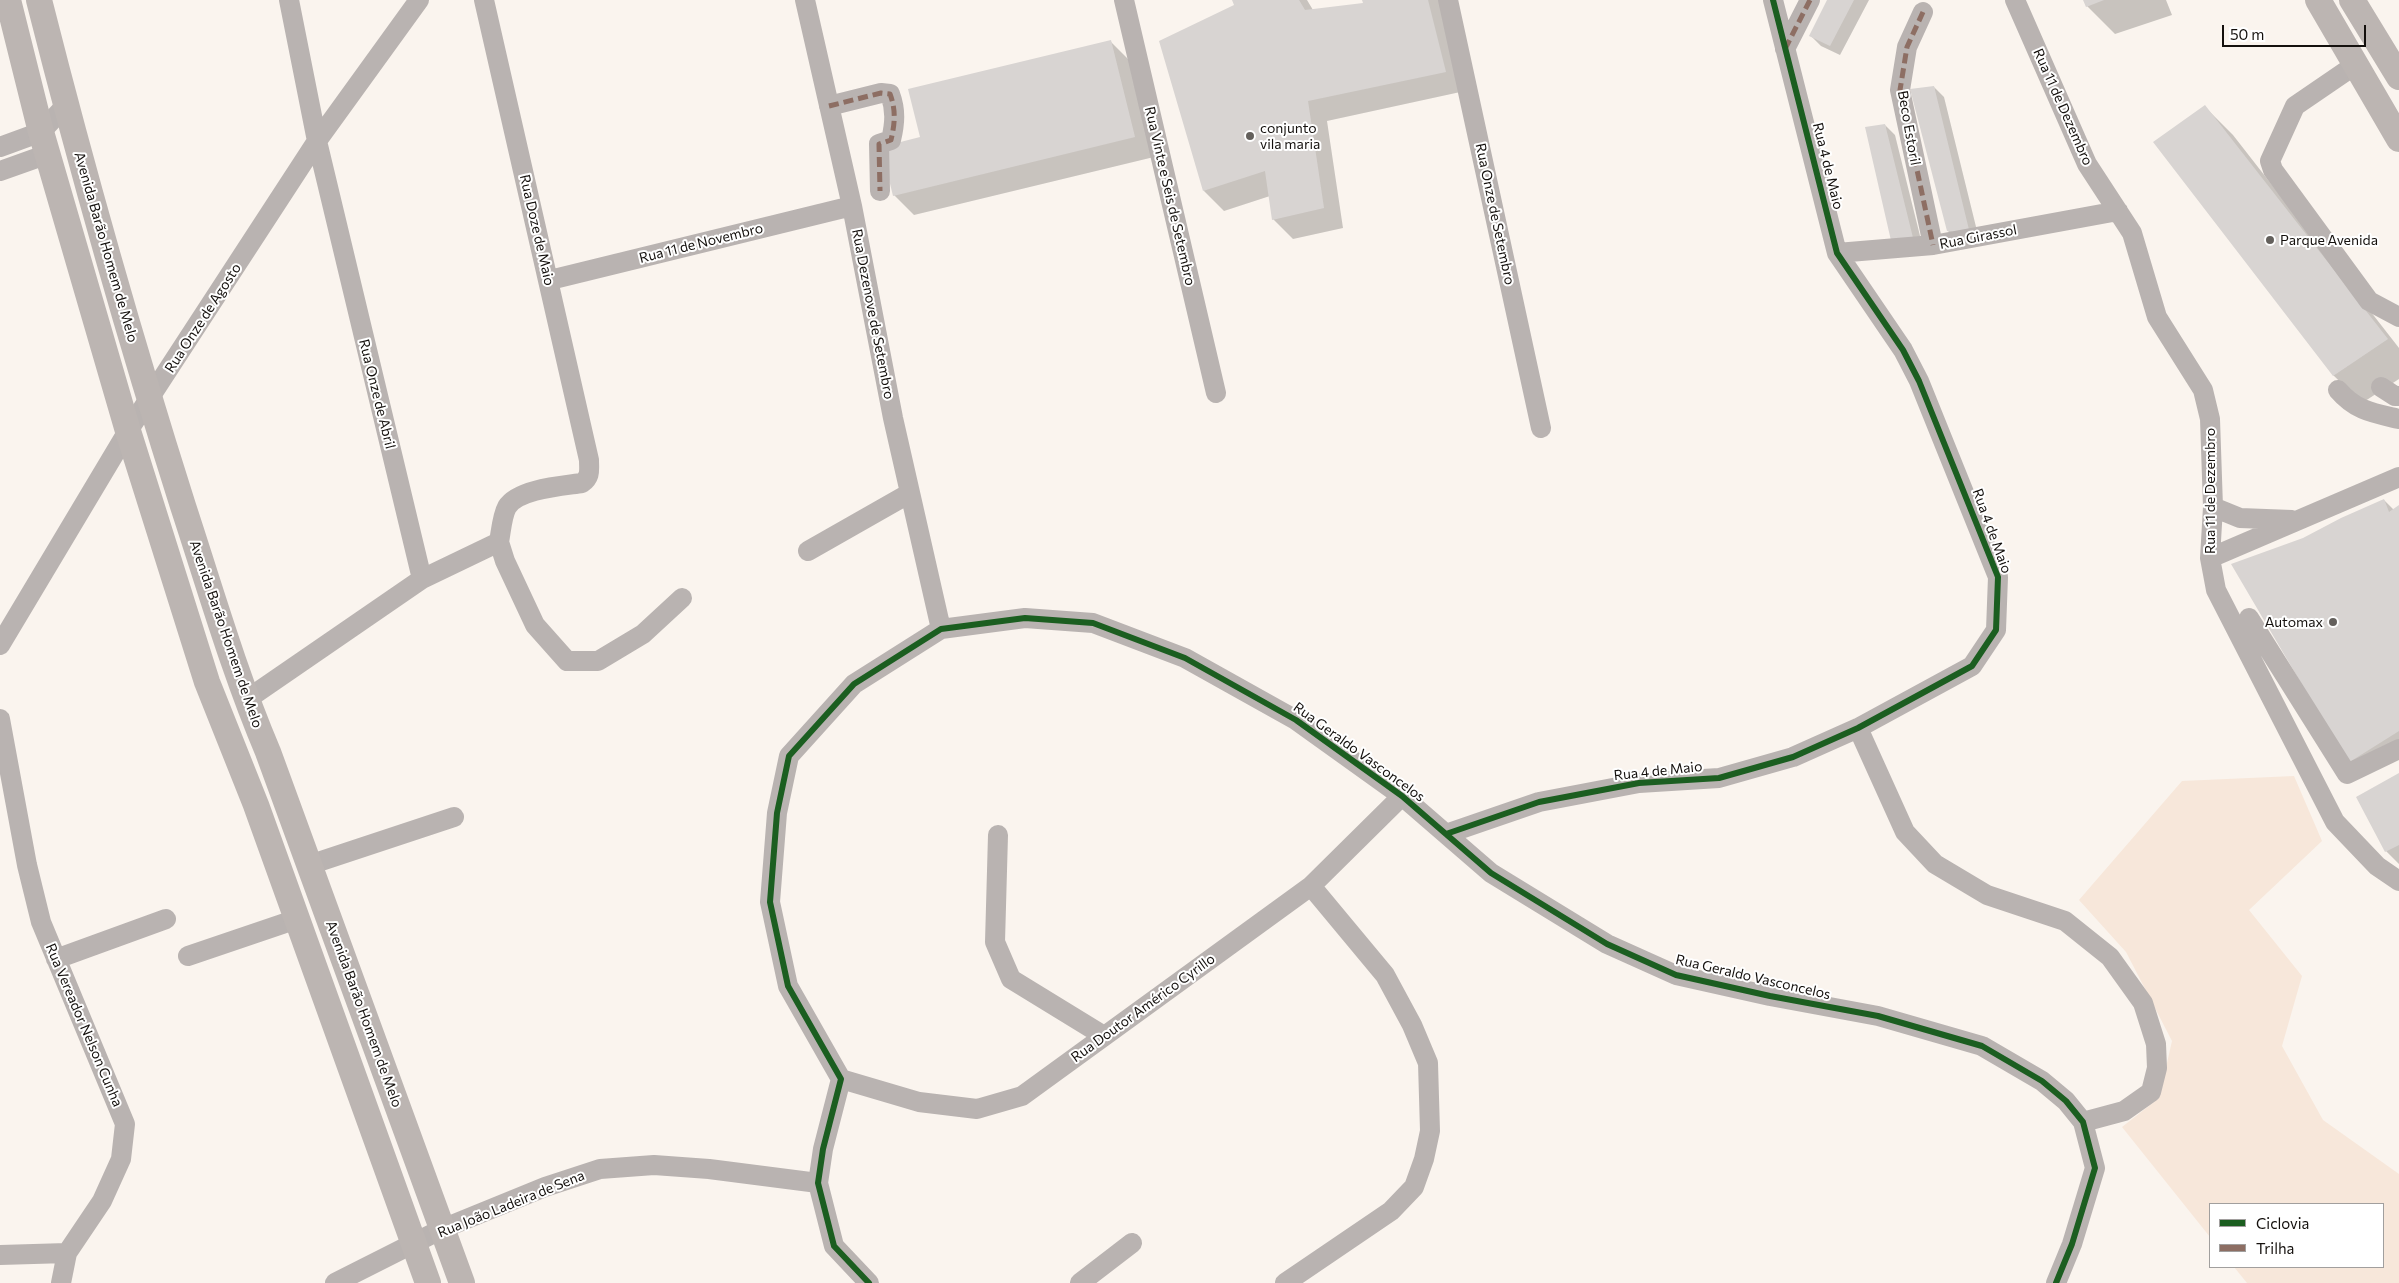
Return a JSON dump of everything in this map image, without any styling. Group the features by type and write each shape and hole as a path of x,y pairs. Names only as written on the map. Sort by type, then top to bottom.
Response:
{"main road":[{"path":"8,0 44,143 128,431 207,682 256,805 428,1283"},
{"name":"Avenida Barão Homem de Melo","path":"39,0 66,105 150,400 246,700 268,752 462,1283"},
{"path":"2318,0 2399,139"},
{"path":"2352,0 2399,77"},
{"path":"207,682 220,701 224,703 246,700"}],"street":[{"name":"Rua Onze de Abril","path":"289,0 317,142 422,579"},
{"name":"Rua Onze de Agosto","path":"0,645 128,431 317,142 419,0"},
{"name":"Rua Doze de Maio","path":"484,0 550,280 589,460 590,473 582,483 541,489 518,498 507,507 499,542"},
{"name":"Rua Dezenove de Setembro","path":"805,0 852,206 893,418 941,629"},
{"name":"Rua Vinte e Seis de Setembro","path":"1124,0 1216,393"},
{"name":"Rua Onze de Setembro","path":"1448,0 1541,428"},
{"name":"Rua 4 de Maio","path":"1446,834 1539,802 1639,782 1719,778 1793,757 1858,728 1972,666 1996,630 1998,577 1920,381 1902,350 1837,253 1772,0"},
{"path":"1785,49 1810,0"},
{"name":"Rua 11 de Dezembro","path":"2015,0 2087,164 2132,233 2157,318 2203,390 2210,419 2213,507 2210,558 2216,590 2335,822 2377,866 2399,881"},
{"name":"Beco Estoril","path":"1923,12 1907,47 1900,90 1933,245"},
{"path":"2356,65 2295,106 2270,161 2273,170 2369,301 2398,315"},
{"path":"829,106 881,93 890,94 895,106 895,124 891,140 879,144 880,190"},
{"path":"0,171 44,143 66,105"},
{"path":"0,147 44,143"},
{"name":"Rua 11 de Novembro","path":"550,280 852,206"},
{"name":"Rua Girassol","path":"1837,253 1933,245 2118,210"},
{"path":"2381,387 2395,396 2399,396"},
{"path":"2338,390 2350,403 2369,412 2399,419"},
{"path":"2210,558 2399,477"},
{"path":"808,551 910,493"},
{"path":"2213,507 2240,518 2296,521"},
{"path":"246,700 422,579 499,542 505,561 535,625 567,661 598,661 643,634 682,598"},
{"name":"Rua Geraldo Vasconcelos","path":"840,1079 788,986 770,902 777,813 789,756 854,684 941,629 1025,618 1094,623 1185,658 1296,720 1402,796 1491,873 1607,944 1676,975 1770,996 1878,1016 1982,1046 2042,1081 2066,1101 2083,1122 2096,1168 2072,1244 2056,1283"},
{"path":"2249,618 2347,774 2399,749"},
{"name":"Rua Vereador Nelson Cunha","path":"0,720 3,755 41,922 125,1124 121,1159 102,1201 67,1253 61,1283"},
{"path":"1858,728 1905,832 1936,864 1987,895 2065,921 2110,957 2143,1002 2156,1044 2157,1068 2151,1092 2124,1111 2083,1122"},
{"name":"Rua Doutor Américo Cyrillo","path":"840,1079 919,1102 977,1110 1022,1096 1311,886 1402,796"},
{"path":"309,865 454,817"},
{"path":"998,835 995,942 1011,979 1104,1036"},
{"path":"1285,1283 1391,1211 1414,1187 1424,1159 1430,1131 1428,1063 1412,1024 1385,975 1311,886"},
{"path":"56,959 166,919"},
{"path":"188,956 297,919"},
{"path":"840,1079 823,1149 818,1183 834,1246 869,1283"},
{"name":"Rua João Ladeira de Sena","path":"335,1283 442,1229 546,1187 600,1169 654,1165 709,1169 818,1183"},
{"path":"1080,1283 1132,1243"},
{"path":"0,1255 67,1253"}],"shaded area":[{"path":"2294,776 2322,841 2249,910 2302,976 2282,1046 2323,1120 2399,1174 2399,1283 2247,1283 2235,1268 2384,1268 2384,1203 2209,1203 2209,1236 2122,1127 2159,1098 2172,1041 2126,952 2079,900 2182,781"}],"building":[{"name":"conjunto vila maria","path":"1232,0 1299,0 1305,10 1363,3 1362,0 1428,0 1446,72 1308,101 1324,208 1272,220 1265,171 1203,191 1159,41 1234,5"},
{"path":"1827,0 1854,0 1830,46 1809,36"},
{"path":"2083,0 2104,0 2086,7"},
{"path":"1111,40 1135,137 893,196 881,147 920,137 908,89"},
{"path":"1934,86 1970,234 1947,231 1910,89"},
{"name":"Parque Avenida","path":"2205,105 2388,339 2333,376 2153,142"},
{"path":"1885,124 1914,242 1892,245 1865,127"},
{"name":"Automax","path":"2384,499 2389,512 2399,505 2399,731 2348,763 2231,564 2303,538 2341,518"},
{"path":"2399,773 2399,845 2385,852 2356,797"}],"marked path":[{"path":"1785,49 1810,0"},
{"path":"1923,12 1907,47 1900,90 1933,245"},
{"path":"829,106 881,93 890,94 894,111 894,122 891,140 879,144 880,191"}],"cycle path":[{"path":"1446,834 1539,802 1639,783 1719,778 1793,757 1858,728 1972,666 1996,630 1998,577 1919,381 1903,350 1837,253 1773,0"},
{"path":"869,1283 834,1246 818,1183 823,1149 841,1079 788,986 770,902 777,813 789,756 854,684 941,629 1025,618 1093,623 1185,658 1296,720 1402,796 1491,873 1607,944 1676,975 1770,996 1878,1016 1982,1046 2042,1081 2066,1101 2083,1122 2095,1168 2072,1244 2056,1283"}],"place":[{"name":"conjunto vila maria","path":"1250,136"},
{"name":"Parque Avenida","path":"2270,240"},
{"name":"Automax","path":"2333,622"}]}
